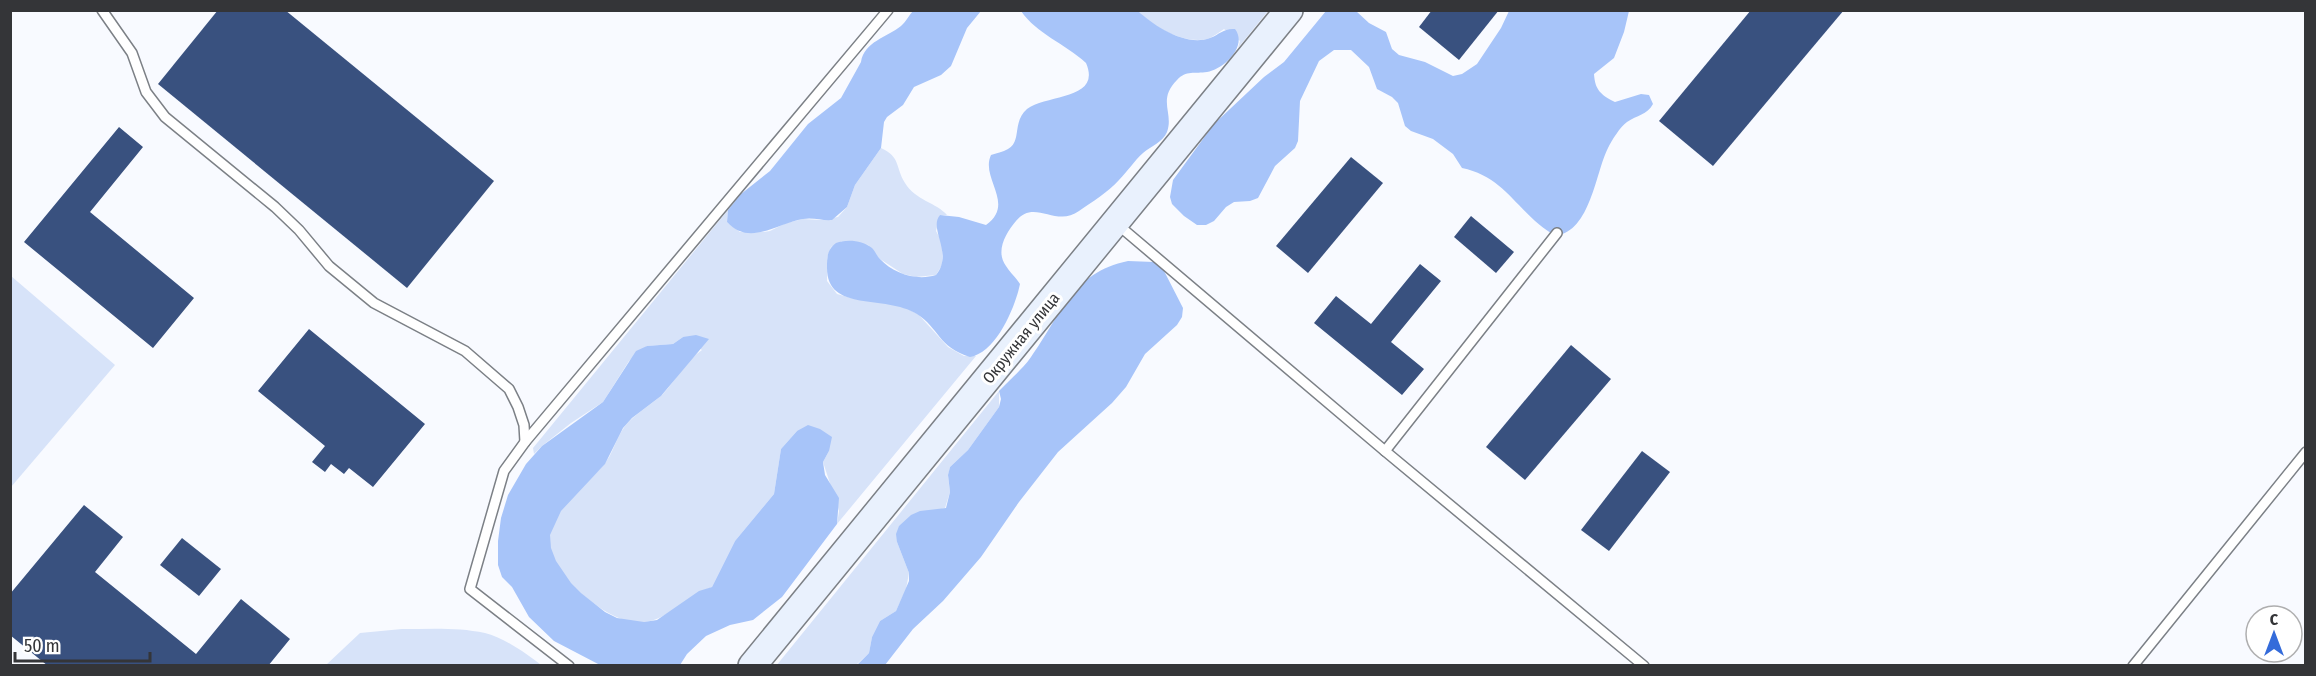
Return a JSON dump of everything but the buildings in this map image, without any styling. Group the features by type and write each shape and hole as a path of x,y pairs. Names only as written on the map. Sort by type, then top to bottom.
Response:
{"main road":[{"name":"Окружная улица","path":"752,666 1289,10"}],"lane":[{"path":"102,10 132,53 146,92 165,117 275,207 299,230 329,266 374,303 465,351 509,389 524,424 525,442"},
{"path":"569,666 470,589 504,471 525,442 888,10"},
{"path":"1116,222 1385,451 1644,666"},
{"path":"1385,451 1557,233"},
{"path":"2133,666 2306,452"}],"shaded area":[{"path":"913,11 981,11 967,28 951,66 941,75 914,87 903,105 887,117 884,122 881,148 855,185 847,207 832,220 803,219 754,233 745,233 727,222 728,210 741,194 770,171 808,124 841,98 867,49 901,26"},
{"path":"1021,11 1138,11 1171,34 1191,40 1201,40 1225,30 1235,29 1238,42 1227,62 1214,70 1187,74 1177,80 1168,94 1169,125 1167,132 1160,141 1143,153 1105,193 1070,215 1054,216 1030,212 1016,221 1003,242 1002,248 1006,266 1020,284 1014,305 996,338 979,354 970,357 951,348 917,314 904,308 847,297 837,291 830,282 827,257 836,243 854,241 872,248 879,258 892,269 914,277 929,277 936,275 943,258 937,227 940,215 959,217 986,225 994,217 998,208 998,200 990,173 991,155 1012,146 1022,114 1027,109 1080,90 1086,84 1089,75 1086,63 1035,26"},
{"path":"1138,11 1268,11 1238,48 1240,41 1224,29 1207,39 1188,39 1160,28"},
{"path":"1326,11 1356,11 1369,23 1386,32 1392,49 1399,55 1425,62 1453,76 1462,74 1477,64 1501,28 1509,11 1629,11 1614,58 1594,74 1597,88 1615,102 1641,94 1649,95 1653,104 1619,130 1603,159 1584,212 1568,232 1556,236 1543,228 1502,188 1477,173 1462,168 1453,154 1433,139 1411,131 1405,126 1398,103 1377,89 1369,67 1351,50 1334,50 1319,61 1300,101 1298,141 1295,148 1275,166 1258,198 1234,202 1226,207 1214,221 1206,225 1197,225 1172,204 1170,197 1173,180 1214,124 1264,77 1284,62"},
{"path":"881,148 895,159 909,189 947,215 940,215 936,231 942,242 942,265 936,275 916,277 903,274 880,259 868,245 842,241 831,247 827,258 827,281 837,294 855,299 897,304 918,314 948,347 964,356 976,356 837,524 839,511 823,462 829,451 797,431 781,449 774,494 735,541 712,587 652,621 627,621 604,610 577,590 559,568 551,550 550,533 553,523 572,496 603,466 625,426 663,394 686,365 702,350 683,337 673,344 647,346 629,361 603,402 571,423 534,454 533,448 728,210 727,222 740,232 764,232 803,219 821,220 838,217 847,207 855,185"},
{"path":"1128,261 1154,262 1162,267 1183,308 1182,317 1177,325 1145,354 1126,387 1112,403 1058,452 1019,502 981,557 943,601 913,629 885,665 856,666 869,653 872,637 880,621 896,611 909,581 909,573 897,542 896,534 899,526 911,515 920,511 946,508 950,492 948,475 950,467 968,450 999,407 1001,399 999,391 1027,362 1069,298 1080,286 1093,275"},
{"path":"11,276 115,365 11,487"},
{"path":"696,335 709,339 661,396 632,418 623,428 605,464 561,511 550,535 551,548 556,561 571,583 605,612 617,618 644,622 657,620 699,591 712,587 735,541 774,494 781,449 797,431 808,425 832,437 829,451 823,462 825,475 839,498 837,524 782,597 753,620 730,625 706,636 687,654 680,665 600,665 554,641 529,617 512,587 502,577 498,565 501,518 508,495 526,464 542,446 603,402 636,351 647,346 673,344 683,337"},
{"path":"999,391 999,407 968,450 950,467 948,476 950,492 945,508 915,515 906,522 902,530 897,542 909,573 906,589 896,611 880,621 872,637 869,653 856,665 776,666"},
{"path":"402,629 454,629 485,633 507,642 541,665 326,665 360,633"}]}
